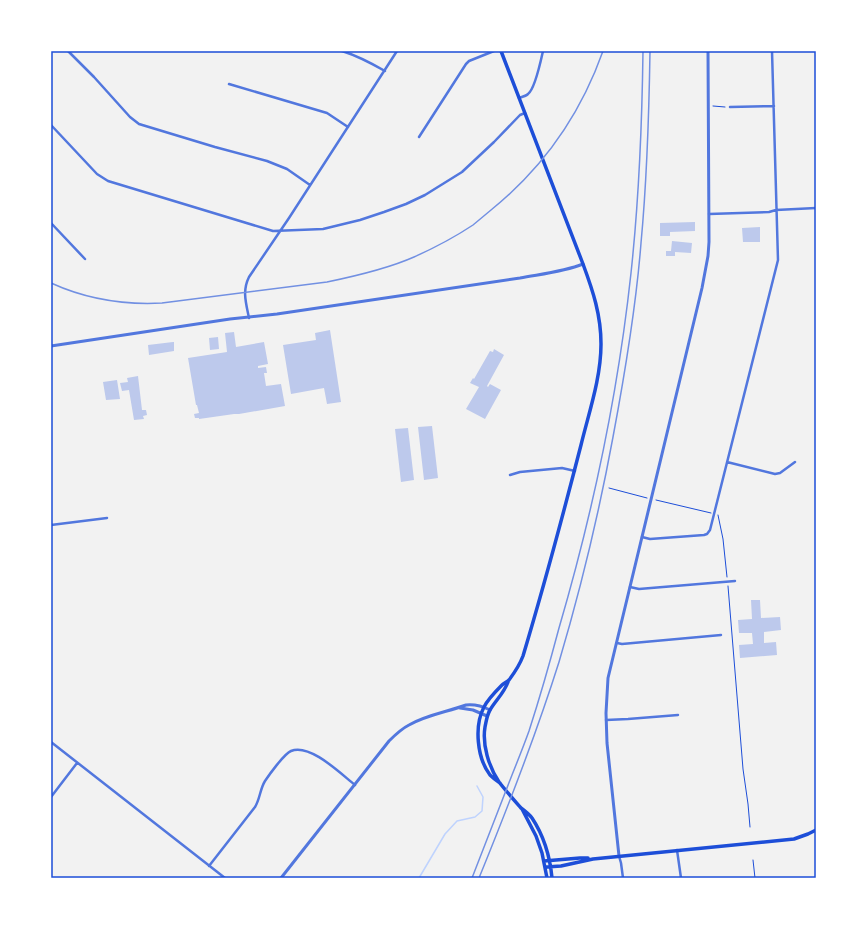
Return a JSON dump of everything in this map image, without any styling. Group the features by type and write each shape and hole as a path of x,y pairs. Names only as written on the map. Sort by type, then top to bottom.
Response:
{"main road":[{"path":"501,51 584,264 594,295 601,334 598,375 575,470 523,656 517,669 508,681 502,685 484,707 478,733 481,757 491,776 500,783 531,817 539,830 550,860 552,878"},
{"path":"500,783 487,754 485,745 485,727 490,710 506,689 508,681"},
{"path":"522,808 536,836 546,867 547,878"},
{"path":"546,867 619,856 794,839 816,830"},
{"path":"544,861 580,858 593,859"}],"street":[{"path":"68,51 130,117 139,124 267,161 287,169 310,185"},
{"path":"342,51 364,59 385,71"},
{"path":"249,318 245,292 246,282 398,51"},
{"path":"419,137 466,64 469,61 494,51"},
{"path":"519,98 528,94 531,90 543,51"},
{"path":"623,878 619,856 609,764 606,720 608,678 702,288 708,249 709,214 708,51"},
{"path":"642,537 650,539 704,535 710,530 777,266 778,256 772,51"},
{"path":"229,84 327,113 348,127"},
{"path":"730,107 774,106"},
{"path":"51,125 97,174 108,181 273,231 280,231 323,229 384,212 425,195 462,172 520,115 525,113"},
{"path":"709,214 769,212 776,210 816,208"},
{"path":"51,223 85,259"},
{"path":"51,346 277,314 560,271 584,264"},
{"path":"727,462 775,474 780,473 795,462"},
{"path":"510,475 520,472 562,468 575,470"},
{"path":"51,525 107,518"},
{"path":"630,587 639,589 735,581"},
{"path":"617,643 622,644 721,635"},
{"path":"281,878 389,741 399,731 409,724 472,704 490,710"},
{"path":"458,708 473,710 487,716"},
{"path":"606,720 678,715"},
{"path":"51,742 225,878"},
{"path":"209,866 257,803 265,781 286,754 292,750 302,750 319,757 355,785"},
{"path":"51,797 77,763"},
{"path":"677,850 681,878"}],"path":[{"path":"713,106 730,107"},
{"path":"609,488 717,514 724,539 737,699 750,827"},
{"path":"754,860 755,878"}],"building":[{"path":"695,222 695,231 670,232 670,236 660,236 660,223"},
{"path":"760,227 760,242 743,242 742,228"},
{"path":"672,241 692,243 691,253 675,252 675,256 666,256 666,251 671,251"},
{"path":"330,330 341,402 327,404 324,388 291,394 283,345 316,340 315,333"},
{"path":"234,332 236,347 264,342 268,364 258,366 258,368 266,367 267,373 264,373 266,386 281,384 285,406 239,414 199,419 195,418 194,414 199,413 196,405 188,358 227,352 225,333"},
{"path":"218,337 219,349 210,350 209,338"},
{"path":"174,342 174,351 149,355 148,345"},
{"path":"494,349 504,355 487,386 488,387 490,384 501,390 485,419 466,409 479,387 470,383 473,378 474,379 490,351 493,352"},
{"path":"138,376 142,410 146,410 147,415 143,416 144,419 134,420 129,390 122,391 120,383 128,382 127,378"},
{"path":"117,380 120,399 106,400 103,382"},
{"path":"432,426 438,478 424,480 418,427"},
{"path":"408,428 414,480 401,482 395,429"},
{"path":"751,600 760,600 761,618 780,617 781,630 764,632 764,643 776,642 777,655 740,658 739,645 753,644 752,633 739,633 738,620 752,619"}],"waterway":[{"path":"419,878 445,834 457,821 475,817 482,811 483,797 477,786"}],"railway":[{"path":"51,283 64,289 105,300 134,303 162,303 327,282 382,269 414,257 459,234 473,225 510,194 527,176 543,158 572,117 584,96 603,51"},
{"path":"472,878 525,742 537,705 583,540 603,452 619,363 631,273 640,162 643,51"},
{"path":"479,878 521,771 559,662 582,578 602,494 630,340 639,267 646,171 650,51"}]}
